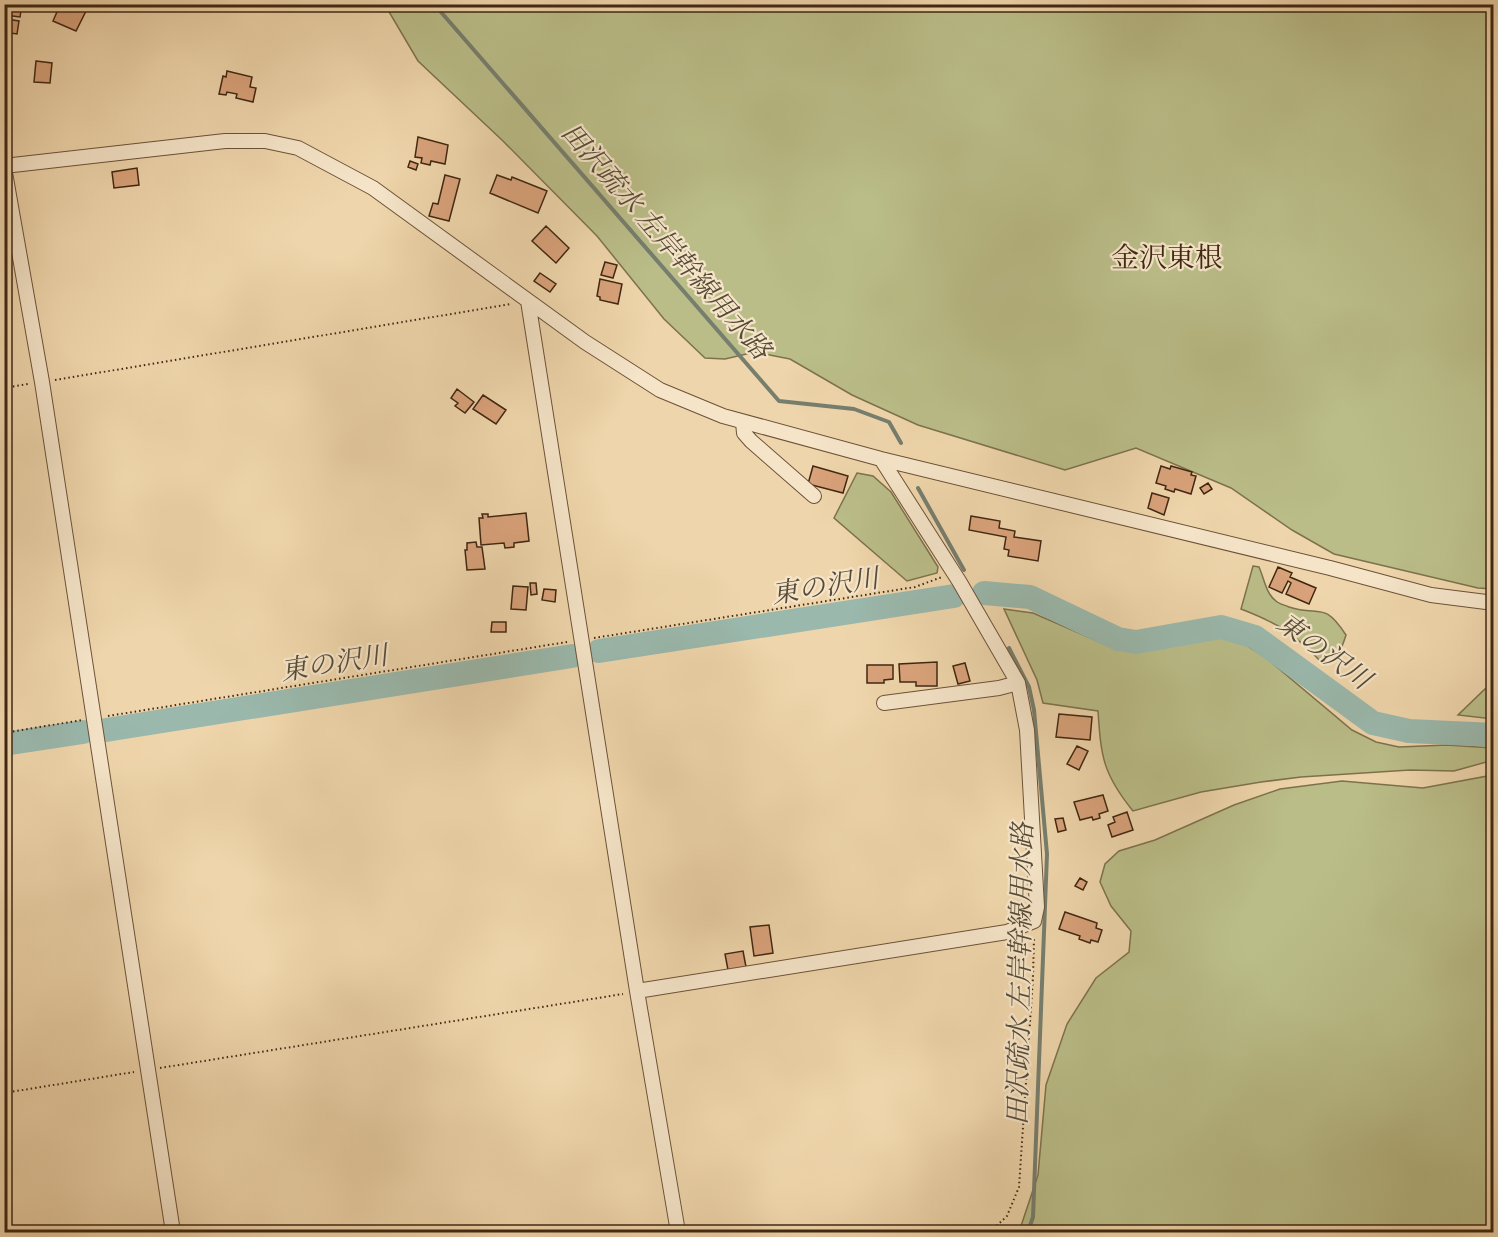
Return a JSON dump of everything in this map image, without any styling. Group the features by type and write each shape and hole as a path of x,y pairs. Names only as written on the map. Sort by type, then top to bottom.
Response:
{"street":[{"path":"173,1233 42,382 4,167 225,141 265,141 298,148 373,188 585,342 660,390 723,416 881,459 1431,595 1494,603"},
{"path":"528,301 637,991 678,1233"},
{"path":"743,422 744,433 751,441 814,496"},
{"path":"637,991 1007,932 1034,921 1037,906 1027,730 1018,683 953,573 881,459"},
{"path":"884,703 999,688 1018,683"}],"path":[{"path":"4,388 528,301"},
{"path":"4,733 915,587 953,573"},
{"path":"990,1233 1007,1216 1019,1187 1033,977 1034,921"},
{"path":"4,1093 637,991"}],"green space":[{"path":"385,5 1493,5 1493,589 1478,588 1334,554 1292,530 1231,488 1136,448 1065,470 918,425 852,395 790,359 755,352 725,359 705,358 664,319 597,236 503,141 418,61"},
{"path":"857,473 873,476 891,492 938,567 937,573 907,581 834,518"},
{"path":"1253,566 1259,567 1268,590 1277,602 1299,610 1326,613 1338,624 1346,635 1341,649 1329,663 1324,665 1287,631 1241,609"},
{"path":"1004,609 1033,613 1111,647 1124,650 1146,651 1204,639 1223,638 1243,643 1265,657 1352,730 1376,742 1399,747 1447,745 1493,748 1493,754 1490,761 1454,771 1410,770 1301,777 1201,792 1133,811 1115,786 1105,764 1098,711 1043,703 1037,680"},
{"path":"1493,686 1493,719 1458,715 1485,689"},
{"path":"1493,775 1494,1028 1489,1031 1494,1078 1493,1232 1019,1232 1038,1175 1046,1085 1067,1024 1096,978 1129,952 1131,931 1111,906 1100,882 1105,864 1119,851 1155,840 1234,805 1280,789 1342,781 1423,788"}],"building":[{"path":"7,4 22,4 20,17 5,15"},
{"path":"64,4 72,8 74,5 86,11 76,31 53,21 60,5"},
{"path":"6,19 19,21 17,34 4,32"},
{"path":"36,61 52,63 50,83 34,82"},
{"path":"227,71 252,77 250,87 256,88 253,102 236,98 237,94 227,92 226,95 219,94 223,76 226,77"},
{"path":"418,137 448,145 445,164 431,161 430,165 421,163 422,158 415,157"},
{"path":"410,161 418,164 416,170 408,167"},
{"path":"137,168 139,185 114,188 112,172"},
{"path":"445,175 460,179 449,221 429,216 433,203 438,204"},
{"path":"497,175 511,180 512,177 547,191 538,213 490,193"},
{"path":"546,226 569,248 556,263 532,241"},
{"path":"605,262 617,265 613,278 601,275"},
{"path":"540,273 556,284 550,292 534,281"},
{"path":"600,279 622,284 618,304 600,300 597,296"},
{"path":"457,389 474,402 465,413 455,406 458,403 451,398"},
{"path":"483,395 506,410 496,424 473,409"},
{"path":"813,466 848,476 843,493 808,484"},
{"path":"1161,466 1170,469 1171,466 1192,472 1191,475 1196,476 1191,494 1175,489 1174,492 1156,483"},
{"path":"1208,483 1212,489 1204,494 1200,488"},
{"path":"1152,493 1169,498 1164,515 1148,508"},
{"path":"526,513 529,541 514,543 514,547 505,548 504,543 481,545 479,518 483,518 482,514 488,514 488,517"},
{"path":"971,516 1000,521 999,528 1015,531 1014,537 1041,541 1038,561 1008,556 1009,550 1004,549 1006,537 969,530"},
{"path":"476,542 477,547 482,547 485,569 467,570 465,550 467,550 467,543"},
{"path":"1278,567 1292,573 1290,577 1316,588 1309,604 1286,594 1291,583 1288,581 1282,593 1269,587"},
{"path":"530,583 536,583 537,594 531,595"},
{"path":"513,586 528,587 526,610 511,609"},
{"path":"544,589 556,590 555,602 542,600"},
{"path":"492,622 506,622 506,632 491,632"},
{"path":"937,662 937,686 916,686 916,682 900,682 899,664"},
{"path":"965,663 970,681 958,684 953,666"},
{"path":"867,665 893,665 893,679 884,680 884,683 867,683"},
{"path":"1059,714 1092,717 1090,740 1056,737"},
{"path":"1077,746 1088,751 1079,770 1067,764"},
{"path":"1103,795 1108,811 1099,814 1100,818 1080,820 1074,802"},
{"path":"1127,812 1133,830 1112,837 1108,825 1115,822 1113,817"},
{"path":"1063,818 1066,830 1058,832 1055,819"},
{"path":"1080,878 1087,882 1083,890 1075,886"},
{"path":"1065,912 1097,923 1096,928 1102,930 1098,942 1091,940 1090,943 1079,939 1080,936 1059,929"},
{"path":"769,925 773,953 754,956 750,927"},
{"path":"743,951 746,967 728,970 725,954"}],"waterway":[{"name":"田沢疏水 左岸幹線用水路","path":"434,4 779,401 854,409 889,422 901,443"},
{"name":"田沢疏水 左岸幹線用水路","path":"918,488 964,570"},
{"name":"東の沢川","path":"984,593 1030,597 1118,639 1136,642 1221,627 1255,637 1373,723 1409,731 1494,735"},
{"name":"東の沢川","path":"599,651 954,596"},
{"name":"田沢疏水 左岸幹線用水路","path":"1009,648 1029,687 1034,710 1047,854 1033,1217 1028,1232"},
{"name":"東の沢川","path":"106,730 572,656"},
{"name":"東の沢川","path":"4,744 83,732"}],"district":[{"name":"金沢東根","path":"1167,257"}]}
